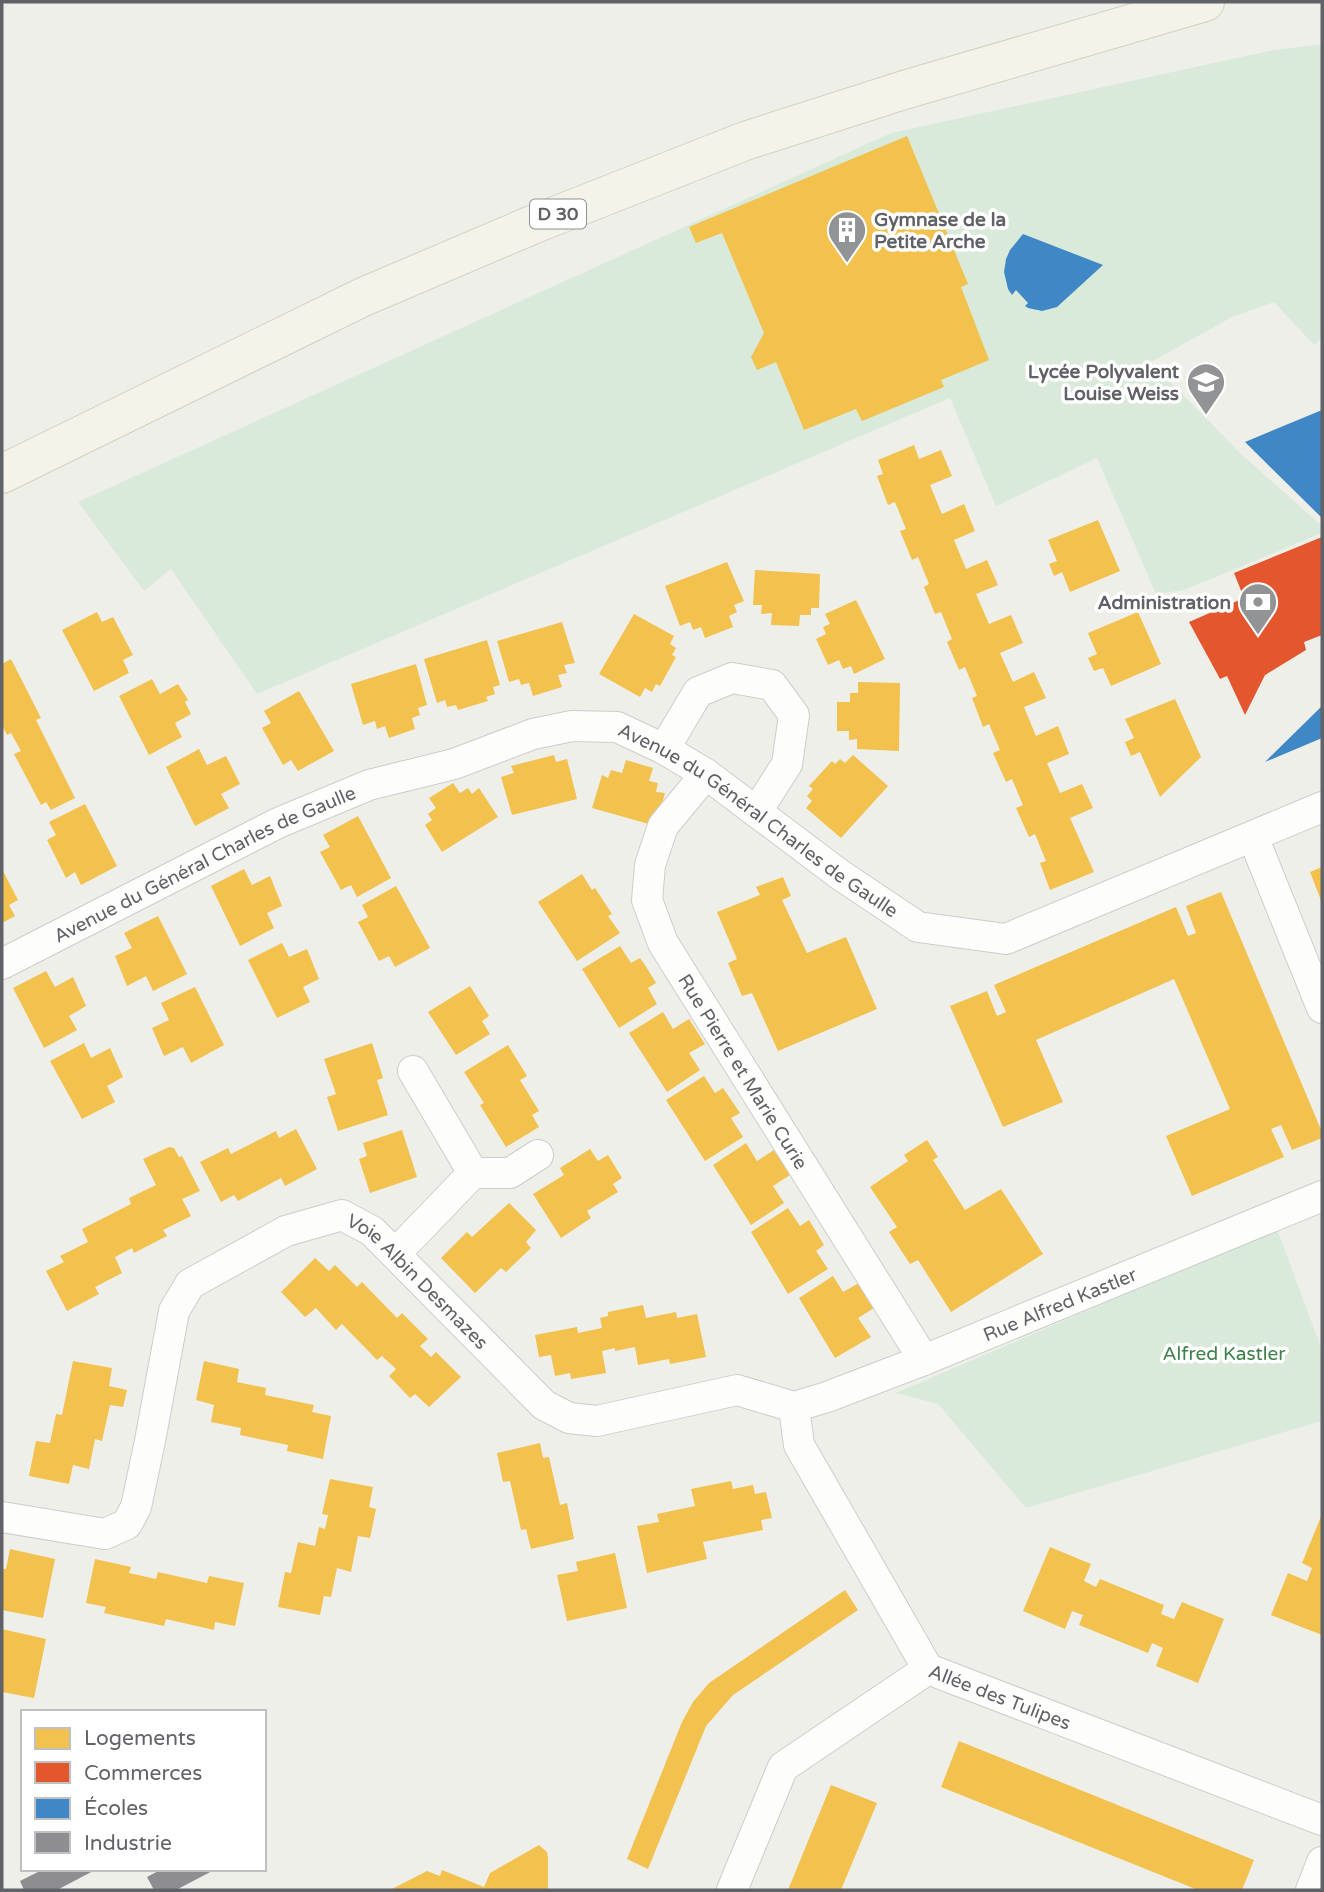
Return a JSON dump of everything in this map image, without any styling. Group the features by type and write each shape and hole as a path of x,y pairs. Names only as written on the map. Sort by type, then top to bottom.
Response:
{"main road":[{"name":"D 30","path":"2,474 363,297 532,225 745,141 904,90 1205,2"}],"street":[{"path":"664,749 698,692 732,678 772,685 794,715 787,764 757,811"},
{"name":"Avenue du Général Charles de Gaulle","path":"2,964 278,823 369,785 454,764 533,734 572,726 617,727 664,749 706,775 839,874 918,927 1006,939 1322,807"},
{"name":"Rue Pierre et Marie Curie","path":"706,775 663,826 650,864 647,900 663,943 924,1360"},
{"path":"1253,837 1322,1008"},
{"path":"413,1071 473,1173"},
{"path":"395,1254 473,1173 510,1173 538,1155"},
{"name":"Rue Alfred Kastler","path":"794,1407 924,1360 1322,1196"},
{"name":"Voie Albin Desmazes","path":"2,1517 105,1534 127,1524 136,1507 174,1311 190,1283 286,1231 342,1215 372,1231 544,1405 569,1418 597,1421 737,1390 794,1407"},
{"path":"794,1407 799,1445 928,1669"},
{"name":"Allée des Tulipes","path":"732,1890 783,1767 928,1669 1322,1820"},
{"path":"1311,1890 1322,1862"}],"green space":[{"path":"1322,44 1322,338 1314,345 1274,302 1232,317 1151,362 1240,453 1322,526 1322,533 1184,590 1156,594 1097,458 996,506 950,398 257,694 171,569 144,591 78,502 891,133 1269,51"},
{"name":"Alfred Kastler","path":"1277,1229 1322,1350 1322,1421 1026,1508 938,1404 896,1393"}],"building: Logements":[{"name":"Gymnase de la Petite Arche","path":"907,136 968,284 961,287 989,360 941,380 944,387 862,421 856,409 804,430 776,362 757,370 751,357 764,333 722,233 696,243 689,227"},
{"path":"914,445 919,459 941,450 952,476 930,485 942,514 964,504 975,531 954,540 966,569 987,560 998,585 976,594 989,624 1011,615 1023,643 1000,653 1013,682 1034,672 1046,698 1024,707 1036,736 1058,726 1069,754 1047,763 1060,793 1082,784 1093,808 1070,818 1094,872 1050,890 1040,863 1046,861 1035,834 1029,837 1016,808 1023,805 1012,779 1006,782 993,753 1000,750 989,724 983,727 972,698 977,696 965,667 959,670 947,642 952,639 941,612 935,614 924,587 929,584 918,557 912,560 900,531 906,529 895,502 888,505 877,476 883,474 878,460"},
{"path":"1098,520 1120,571 1070,592 1062,572 1054,576 1049,564 1057,561 1048,540"},
{"path":"727,562 744,601 734,605 737,612 729,616 733,627 705,638 701,627 693,630 690,622 680,626 665,586"},
{"path":"755,570 820,574 819,608 811,608 811,615 800,615 799,626 771,625 772,613 761,614 762,605 753,605"},
{"path":"856,600 885,659 854,674 851,666 843,669 839,660 828,665 816,639 826,634 823,627 830,624 825,614"},
{"path":"97,612 102,622 113,617 133,655 123,660 129,673 94,691 62,630"},
{"path":"1138,612 1161,664 1111,686 1103,668 1094,671 1088,658 1097,654 1088,633"},
{"path":"634,614 674,636 670,644 676,648 672,655 676,657 660,686 656,684 652,692 645,688 640,697 599,674"},
{"path":"562,622 575,663 564,665 567,673 558,675 562,687 533,696 529,683 521,685 519,679 509,682 497,641"},
{"path":"487,640 500,685 493,687 495,694 486,697 488,701 458,710 456,705 447,707 445,700 437,703 424,659"},
{"path":"11,659 41,718 36,720 75,798 51,810 46,802 41,805 14,754 21,751 11,733 7,735 2,725 2,664"},
{"path":"416,664 427,705 418,708 420,715 412,718 415,729 389,738 385,726 377,729 375,721 363,725 351,684"},
{"path":"152,679 160,694 178,684 188,700 185,702 191,714 175,723 182,737 149,755 119,696"},
{"path":"858,682 900,683 899,751 857,749 857,739 849,740 849,731 837,731 837,702 850,702 850,693 858,693"},
{"path":"299,691 334,751 298,771 291,760 283,765 262,728 271,723 264,711"},
{"path":"1175,699 1201,757 1160,797 1140,752 1131,756 1125,742 1134,738 1125,719"},
{"path":"199,749 207,765 226,756 240,784 221,794 229,808 195,826 166,767"},
{"path":"554,755 556,762 567,759 577,799 512,815 501,777 514,773 511,766"},
{"path":"853,755 888,786 841,838 806,808 812,801 807,796 813,789 809,786 832,761 835,764 840,759 845,763"},
{"path":"626,760 653,768 649,781 658,783 656,792 665,793 656,826 592,808 602,775 608,778 611,770 622,773"},
{"path":"453,783 460,793 468,788 472,794 479,788 498,817 442,852 425,825 432,820 428,814 436,808 429,798"},
{"path":"85,804 117,866 81,885 75,872 66,878 47,840 56,835 49,822"},
{"path":"358,816 391,878 357,897 351,885 341,890 320,852 330,847 323,835"},
{"path":"1322,867 1322,903 1310,872"},
{"path":"2,869 18,900 9,905 15,916 2,923"},
{"path":"244,869 252,885 270,876 282,906 267,913 274,928 240,946 211,886"},
{"path":"582,874 612,914 608,916 620,933 577,961 538,902"},
{"path":"783,877 791,896 782,900 807,953 846,937 877,1009 778,1051 752,993 742,996 728,963 737,959 717,912 760,895 756,887"},
{"path":"396,886 430,948 395,967 389,956 379,961 358,922 368,917 362,905"},
{"path":"1221,892 1322,1132 1322,1138 1292,1150 1281,1125 1271,1129 1284,1157 1192,1196 1166,1136 1230,1109 1174,979 1036,1040 1063,1102 1003,1127 950,1006 987,991 997,1016 1006,1012 994,985 1176,907 1188,936 1196,933 1186,906"},
{"path":"158,916 187,974 153,991 146,976 127,986 115,956 132,948 124,933"},
{"path":"282,943 289,957 307,949 319,979 303,987 310,1002 277,1018 248,960"},
{"path":"620,946 631,963 640,958 645,965 656,983 648,988 657,1004 619,1028 582,969"},
{"path":"46,971 55,987 73,977 86,1006 69,1016 77,1030 44,1048 13,988"},
{"path":"470,986 489,1016 482,1021 490,1034 456,1055 428,1012"},
{"path":"195,987 224,1045 191,1063 183,1047 164,1056 152,1028 169,1020 161,1003"},
{"path":"663,1012 673,1029 689,1019 705,1044 689,1053 700,1070 667,1092 629,1033"},
{"path":"84,1043 91,1058 110,1048 123,1077 107,1086 115,1102 82,1119 50,1061"},
{"path":"372,1043 383,1078 377,1080 388,1115 338,1131 327,1097 336,1094 324,1059"},
{"path":"508,1045 527,1076 520,1080 539,1111 532,1115 539,1127 506,1147 480,1105 484,1103 464,1072"},
{"path":"704,1076 715,1093 723,1088 740,1113 731,1118 743,1137 705,1161 666,1100"},
{"path":"296,1129 317,1169 285,1186 281,1178 238,1201 234,1195 221,1202 200,1162 228,1148 231,1154 276,1131 279,1138"},
{"path":"402,1130 417,1177 370,1193 359,1159 367,1156 363,1143"},
{"path":"927,1140 938,1157 933,1160 965,1210 1001,1189 1043,1254 951,1312 918,1260 910,1264 889,1232 897,1227 870,1187 908,1161 904,1155"},
{"path":"746,1143 757,1161 774,1150 790,1175 773,1186 784,1203 751,1225 713,1165"},
{"path":"169,1147 174,1148 179,1157 182,1156 200,1191 182,1199 191,1216 163,1230 167,1236 134,1253 132,1248 115,1257 122,1273 95,1287 99,1294 67,1311 46,1271 64,1262 60,1256 88,1242 82,1229 131,1204 129,1198 156,1185 143,1159"},
{"path":"590,1149 598,1161 608,1155 622,1178 613,1184 618,1192 587,1211 591,1218 561,1238 533,1194 564,1175 560,1168"},
{"path":"509,1203 536,1230 526,1242 531,1248 506,1272 501,1268 475,1293 441,1258 467,1232 472,1237"},
{"path":"788,1208 800,1226 809,1220 824,1245 816,1251 828,1269 788,1294 751,1232"},
{"path":"315,1258 329,1271 335,1265 357,1287 362,1282 397,1318 402,1313 428,1339 420,1346 431,1357 436,1352 461,1377 429,1407 415,1394 410,1398 389,1376 396,1369 382,1356 377,1360 342,1324 336,1330 316,1308 305,1317 281,1292"},
{"path":"833,1276 843,1292 859,1283 874,1308 858,1318 871,1337 835,1358 799,1298"},
{"path":"643,1305 646,1318 676,1312 677,1318 697,1314 706,1357 670,1364 669,1359 638,1365 635,1347 615,1351 615,1348 602,1351 606,1373 571,1379 570,1373 555,1376 551,1355 539,1357 535,1335 577,1327 578,1333 602,1328 600,1318 608,1316 608,1312"},
{"path":"73,1361 112,1368 109,1386 127,1390 123,1407 110,1405 102,1441 95,1439 89,1469 73,1465 69,1484 29,1476 36,1441 50,1443 56,1414 62,1415"},
{"path":"204,1361 239,1369 237,1382 266,1388 265,1395 314,1405 312,1412 331,1416 323,1459 287,1451 288,1445 240,1435 241,1428 211,1422 214,1405 196,1400"},
{"path":"540,1443 543,1458 549,1457 560,1505 567,1503 574,1539 531,1549 526,1529 521,1530 510,1481 503,1482 497,1453"},
{"path":"330,1479 373,1487 369,1507 376,1509 370,1538 358,1536 351,1572 337,1568 331,1597 324,1596 320,1615 278,1607 285,1572 291,1573 298,1542 315,1546 319,1527 325,1529 328,1515 322,1514"},
{"path":"731,1481 733,1489 753,1485 755,1494 766,1492 772,1518 761,1520 763,1530 703,1542 707,1559 647,1573 637,1526 659,1522 657,1514 695,1506 691,1489"},
{"path":"1322,1514 1322,1635 1271,1615 1288,1573 1307,1581 1312,1568 1302,1563"},
{"path":"1050,1547 1091,1564 1084,1581 1096,1587 1100,1579 1164,1605 1161,1614 1174,1619 1182,1602 1224,1619 1198,1683 1156,1666 1163,1648 1152,1643 1148,1653 1079,1625 1083,1615 1072,1611 1065,1629 1023,1611"},
{"path":"10,1549 55,1559 43,1618 2,1610 2,1569 6,1569"},
{"path":"615,1553 627,1608 567,1621 557,1575 578,1571 576,1562"},
{"path":"95,1559 131,1567 129,1573 156,1579 158,1572 207,1583 209,1576 244,1583 235,1626 215,1622 214,1630 166,1619 164,1626 104,1613 106,1607 86,1603"},
{"path":"845,1590 858,1610 733,1695 706,1726 648,1869 627,1859 682,1722 693,1702 709,1683"},
{"path":"2,1629 46,1639 34,1698 2,1692"},
{"path":"959,1741 1254,1860 1242,1890 1198,1890 941,1787"},
{"path":"831,1785 877,1803 841,1890 788,1890"},
{"path":"539,1845 547,1852 548,1890 390,1890 427,1871 440,1876 442,1870 484,1887 490,1873"}],"building: Commerces":[{"path":"1322,537 1322,635 1304,642 1306,650 1265,675 1245,715 1227,676 1220,679 1189,622 1244,598 1234,573"}],"building: Écoles":[{"path":"1023,234 1103,265 1057,307 1042,311 1028,308 1025,306 1028,303 1016,290 1012,295 1008,289 1004,272 1010,250"},
{"path":"1322,410 1322,518 1245,442"},
{"path":"1322,706 1322,738 1265,762"}],"building: Industrie":[{"path":"40,1871 93,1871 57,1890 24,1890 20,1881"},
{"path":"158,1871 212,1871 176,1890 154,1890 147,1877"}],"place":[{"name":"Gymnase de la Petite Arche","path":"847,264"},
{"name":"Lycée Polyvalent Louise Weiss","path":"1206,416"},
{"name":"Administration","path":"1258,636"}]}
